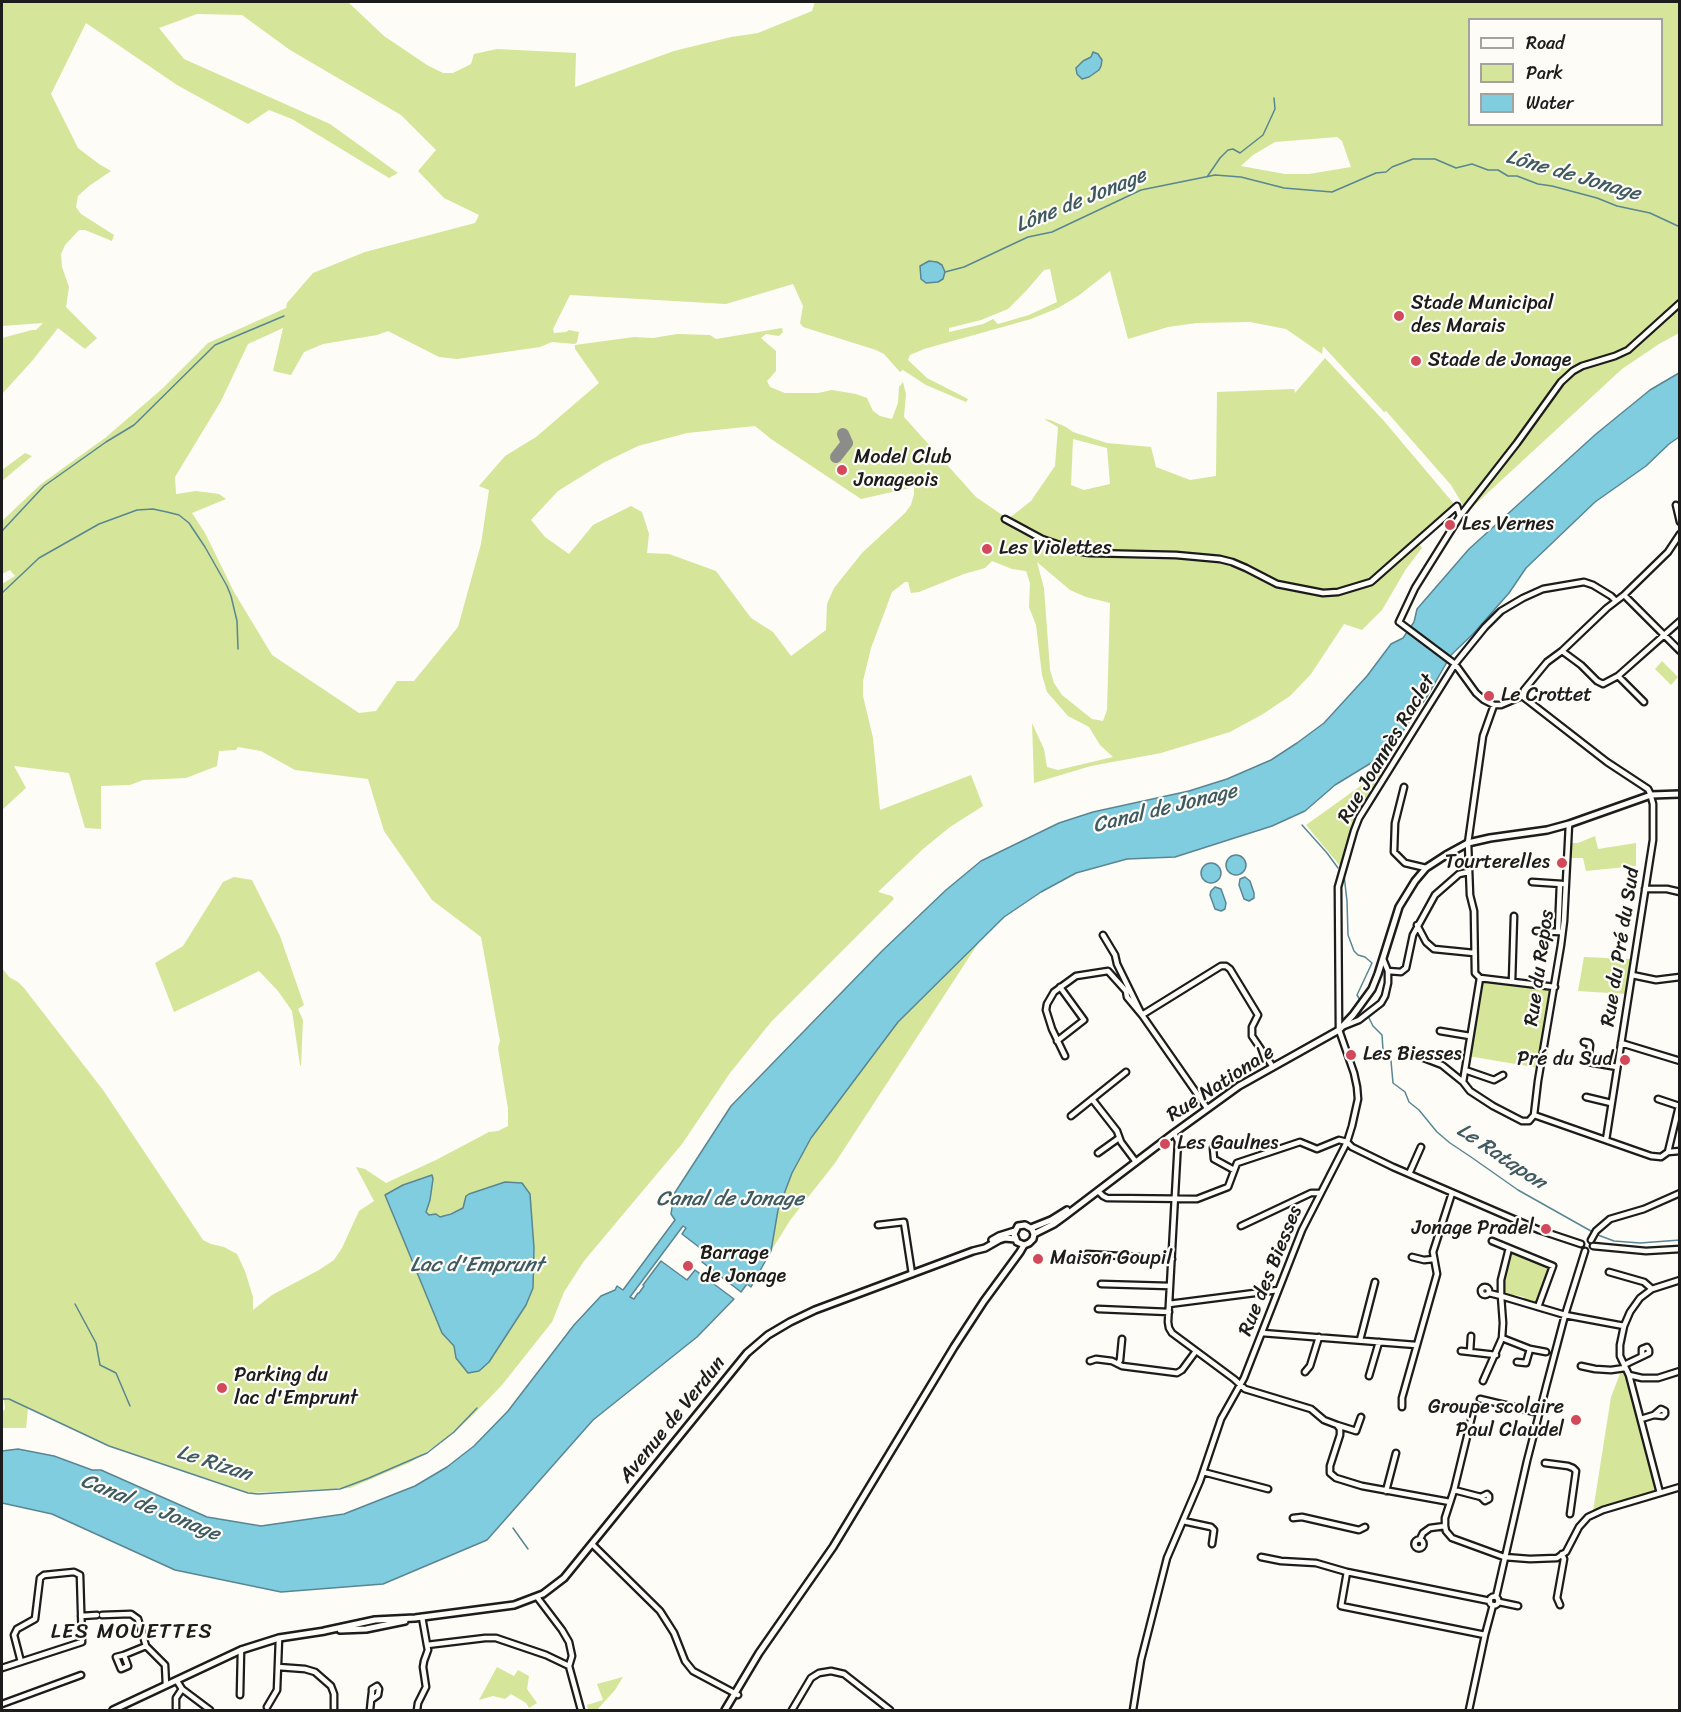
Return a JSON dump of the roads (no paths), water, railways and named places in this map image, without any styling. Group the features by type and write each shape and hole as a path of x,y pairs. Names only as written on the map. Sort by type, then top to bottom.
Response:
{"main road":[{"name":"Rue Nationale","path":"1032,1230 1053,1224 1239,1086 1341,1028 1372,988 1399,907 1426,868 1468,843 1547,830 1651,795 1680,794"},
{"path":"725,1710 759,1653 833,1547 954,1347 1010,1264 1019,1242 1015,1231 1018,1226 1023,1225 1032,1230 1031,1241 1019,1242"},
{"name":"Avenue de Verdun","path":"973,1251 999,1236 1015,1231"},
{"name":"Avenue de Verdun","path":"113,1710 241,1650 279,1638 369,1621 418,1618 514,1605 537,1598 564,1578 757,1343 807,1314 985,1248 1005,1238 1019,1242"}],"street":[{"path":"1680,303 1628,350 1582,366 1566,378 1460,516 1415,588 1399,622 1455,664 1476,693 1484,700 1494,705 1501,705 1522,696 1524,690 1547,662 1624,595 1668,552 1680,534"},
{"path":"1005,519 1042,540 1077,552 1176,555 1232,562 1276,584 1323,594 1371,582 1457,506 1460,516"},
{"path":"1676,506 1680,522"},
{"name":"Rue Joannès Raclet","path":"1341,1028 1338,887 1354,831 1369,802 1455,664 1501,611 1543,590 1584,582 1593,585 1616,601"},
{"path":"1624,595 1680,651"},
{"path":"1562,651 1603,684 1618,676 1680,621"},
{"path":"1618,676 1644,702"},
{"path":"1522,696 1607,762 1648,789 1651,795"},
{"path":"1494,705 1483,736 1468,843 1470,895 1474,911 1475,973 1480,978 1555,987"},
{"path":"1404,787 1395,823 1394,852 1405,862 1426,868"},
{"name":"Rue du Pré du Sud","path":"1606,1140 1653,840 1651,795"},
{"name":"Rue du Repos","path":"1534,1115 1555,987 1569,824"},
{"path":"1383,959 1388,971 1401,972 1406,968 1413,935 1435,895 1459,874 1468,872"},
{"path":"1532,882 1563,884"},
{"path":"1645,889 1667,889 1680,892"},
{"path":"1512,982 1514,916"},
{"path":"1418,925 1426,942 1434,949 1474,953"},
{"path":"1536,931 1561,932"},
{"path":"1103,935 1115,955 1117,964 1142,1015"},
{"path":"1142,1015 1221,966 1226,966 1258,1015 1252,1027 1252,1036 1273,1067"},
{"path":"1065,1056 1047,1018 1049,998 1076,976 1108,971 1126,991 1127,997 1207,1108"},
{"name":"Rue Nationale","path":"1341,1028 1359,1020 1381,1004 1386,990 1388,971"},
{"path":"1632,975 1656,980 1680,977"},
{"path":"1463,1082 1480,978"},
{"path":"1057,1041 1084,1020 1060,987"},
{"name":"Rue des Biesses","path":"1133,1710 1141,1660 1167,1558 1203,1472 1223,1413 1240,1385 1302,1230 1347,1142 1358,1099 1354,1073 1341,1028"},
{"path":"1440,1031 1470,1036"},
{"path":"1584,1042 1590,1045 1588,1062 1617,1067"},
{"path":"1621,1043 1680,1061"},
{"path":"1416,1055 1442,1065 1463,1082 1470,1091 1522,1121 1529,1121 1534,1115 1651,1156 1680,1151"},
{"path":"1465,1070 1494,1080 1503,1075"},
{"path":"1071,1116 1126,1072"},
{"path":"1586,1097 1611,1103"},
{"path":"1092,1099 1117,1131 1119,1138 1136,1162"},
{"path":"1658,1099 1679,1106 1668,1152"},
{"path":"1174,1132 1178,1141 1169,1304 1169,1328 1172,1334 1245,1389 1311,1409 1324,1420 1356,1431 1361,1417"},
{"path":"1098,1153 1119,1138"},
{"path":"1098,1191 1107,1198 1197,1199 1228,1187 1237,1163 1293,1143 1300,1142 1317,1149 1339,1140 1409,1174 1539,1230 1581,1244"},
{"path":"1409,1174 1420,1147"},
{"path":"1214,1148 1214,1159 1234,1170"},
{"path":"1402,1407 1402,1398 1437,1274 1432,1252 1452,1192"},
{"path":"1241,1226 1311,1193 1320,1193"},
{"path":"1581,1244 1610,1219 1644,1209 1680,1193"},
{"path":"878,1225 904,1222 912,1274"},
{"path":"1585,1251 1590,1251 1593,1246 1593,1236"},
{"path":"1492,1241 1553,1266 1538,1307"},
{"path":"1581,1244 1581,1248 1585,1251"},
{"path":"1593,1246 1646,1251 1680,1249"},
{"path":"1483,1382 1502,1338 1501,1280 1509,1248"},
{"path":"1498,1599 1504,1557 1539,1413 1585,1251"},
{"path":"1088,1254 1172,1259"},
{"path":"1413,1257 1424,1260 1434,1259"},
{"path":"1609,1272 1644,1282 1652,1288"},
{"path":"1660,1493 1629,1375 1620,1356 1620,1345 1624,1326 1640,1298 1652,1288 1680,1280"},
{"path":"1360,1340 1375,1282"},
{"path":"1101,1284 1170,1286"},
{"path":"1169,1304 1278,1290"},
{"path":"1489,1293 1565,1315 1624,1326"},
{"path":"1098,1309 1169,1312"},
{"path":"1262,1333 1416,1345"},
{"path":"1470,1352 1471,1336"},
{"path":"1305,1372 1310,1366 1319,1337"},
{"path":"1502,1338 1530,1349 1546,1352"},
{"path":"1118,1364 1122,1339"},
{"path":"1369,1376 1379,1342"},
{"path":"1517,1362 1526,1363 1530,1349"},
{"path":"1089,1361 1096,1359 1112,1361 1122,1366 1177,1373 1182,1370 1196,1351"},
{"path":"1461,1351 1496,1354"},
{"path":"1581,1366 1611,1370 1642,1356"},
{"path":"1629,1375 1642,1378 1658,1377 1680,1371"},
{"path":"1480,1400 1539,1413"},
{"path":"1641,1419 1654,1415"},
{"path":"1472,1416 1444,1526 1452,1538 1504,1557 1557,1558 1566,1552 1579,1527 1588,1517 1603,1510 1679,1488"},
{"path":"1337,1425 1340,1435 1330,1466 1332,1476 1362,1486 1450,1502"},
{"path":"1386,1491 1396,1453"},
{"path":"1545,1463 1568,1466 1576,1471 1570,1514"},
{"path":"1203,1472 1268,1489"},
{"path":"1454,1490 1481,1497"},
{"path":"1293,1518 1302,1517 1359,1530 1365,1527"},
{"path":"1184,1521 1211,1527 1214,1530 1212,1544"},
{"path":"1420,1539 1423,1533 1430,1528 1444,1526"},
{"path":"592,1544 660,1611 693,1671 736,1695"},
{"path":"1560,1605 1557,1598 1564,1559 1562,1554"},
{"path":"1261,1557 1281,1561 1316,1563 1347,1572 1491,1603"},
{"path":"2,1668 21,1662 82,1642 80,1575 74,1572 44,1575 40,1578 35,1619 17,1629 14,1635 21,1662"},
{"path":"1347,1572 1341,1606 1485,1635"},
{"path":"1469,1710 1492,1597 1518,1606"},
{"path":"537,1598 569,1642 572,1656 569,1666 581,1710"},
{"path":"81,1616 131,1614 138,1619 146,1646 165,1665 166,1685"},
{"path":"417,1710 418,1702 426,1687 423,1667 428,1650 418,1618"},
{"path":"267,1707 277,1690 279,1638"},
{"path":"427,1645 496,1638 546,1655 569,1666"},
{"path":"124,1654 146,1646"},
{"path":"240,1695 241,1650"},
{"path":"278,1667 315,1672 331,1686 334,1694 333,1710"},
{"path":"792,1710 811,1678 819,1673 831,1671 844,1674 890,1710"},
{"path":"2,1704 81,1675"},
{"path":"177,1681 182,1689 210,1710"},
{"path":"176,1710 176,1698 182,1689"},
{"path":"370,1710 371,1700"},
{"path":"574,1710 577,1700"},
{"path":"8,1702 10,1710"}],"water":[{"path":"1093,52 1098,54 1102,60 1101,66 1089,77 1082,79 1077,74 1076,68 1091,57"},
{"path":"929,261 942,265 945,272 943,279 938,282 926,283 921,279 920,266"},
{"path":"1679,373 1679,437 1646,466 1595,502 1526,568 1509,593 1451,655 1428,695 1403,731 1371,763 1335,785 1305,811 1272,826 1175,857 1127,859 1076,873 1041,892 1004,917 898,1022 811,1138 792,1173 778,1210 771,1251 751,1287 747,1284 741,1292 702,1262 708,1254 682,1234 686,1228 683,1226 630,1297 634,1299 661,1261 687,1280 695,1270 734,1299 697,1337 593,1420 487,1540 383,1584 281,1592 175,1570 52,1514 2,1503 2,1451 18,1449 54,1456 92,1470 101,1470 207,1517 261,1526 344,1514 415,1486 447,1467 474,1446 508,1411 574,1325 601,1296 615,1290 617,1286 623,1290 675,1220 671,1214 674,1194 731,1106 882,951 946,890 981,861 1059,823 1093,812 1189,791 1227,779 1271,760 1297,743 1324,723 1367,676 1391,644 1403,638 1414,622 1417,609 1469,549 1596,434 1650,390"},
{"path":"1236,855 1243,858 1246,865 1243,872 1236,875 1229,872 1226,865 1229,858"},
{"path":"1211,863 1218,866 1221,873 1218,880 1211,883 1204,880 1201,873 1204,866"},
{"path":"1245,877 1250,881 1254,893 1254,898 1249,901 1244,899 1239,885 1240,879"},
{"path":"1215,887 1221,889 1226,903 1225,909 1221,911 1215,909 1210,895"},
{"name":"Lac d'Emprunt","path":"432,1175 430,1200 426,1212 429,1215 436,1214 440,1217 451,1214 463,1208 466,1196 469,1194 505,1182 522,1183 530,1194 534,1248 533,1288 526,1305 489,1362 479,1371 468,1373 456,1358 454,1346 442,1333 385,1195 403,1185"}],"waterway":[{"path":"1207,177 1228,150 1233,149 1240,153 1263,135 1275,109 1274,98"},
{"name":"Lône de Jonage","path":"945,272 964,267 1028,237 1052,232 1141,190 1215,175 1241,177 1284,188 1332,192 1376,173 1386,172 1392,167 1413,159 1435,159 1456,168 1472,164 1488,170 1498,170 1508,176 1517,176 1538,184 1597,198 1617,206 1650,213 1680,227"},
{"path":"2,531 44,486 134,425 215,345 284,316"},
{"path":"2,593 39,558 99,524 137,510 153,509 167,512 179,515 189,523 227,586 237,621 238,649"},
{"name":"Le Ratapon","path":"1302,825 1338,868"},
{"name":"Le Ratapon","path":"1344,875 1348,935 1354,951 1372,963 1357,995 1360,1000"},
{"name":"Le Ratapon","path":"1368,1016 1373,1026 1382,1035 1383,1050 1391,1061 1393,1083 1405,1092 1409,1102 1450,1143 1518,1190 1598,1235 1614,1241 1640,1243 1680,1240"},
{"name":"Canal de Jonage","path":"705,1282 719,1271"},
{"path":"75,1304 96,1343 100,1365 116,1373 130,1406"},
{"name":"Le Rizan","path":"2,1399 9,1399 109,1446 248,1493 258,1494 340,1489 369,1478 427,1453 454,1432 477,1408"},
{"path":"513,1528 528,1549"}],"place":[{"name":"Stade Municipal des Marais","path":"1399,316"},
{"name":"Stade de Jonage","path":"1416,361"},
{"name":"Model Club Jonageois","path":"842,470"},
{"name":"Les Vernes","path":"1450,525"},
{"name":"Les Violettes","path":"987,549"},
{"name":"Le Crottet","path":"1489,696"},
{"name":"Tourterelles","path":"1562,863"},
{"name":"Les Biesses","path":"1351,1055"},
{"name":"Pré du Sud","path":"1625,1060"},
{"name":"Les Gaulnes","path":"1165,1144"},
{"name":"Jonage Pradel","path":"1546,1229"},
{"name":"Maison Goupil","path":"1038,1259"},
{"name":"Barrage de Jonage","path":"688,1266"},
{"name":"Parking du lac d'Emprunt","path":"222,1388"},
{"name":"Groupe scolaire Paul Claudel","path":"1576,1420"}],"district":[{"name":"LES MOUETTES","path":"132,1633"}]}
